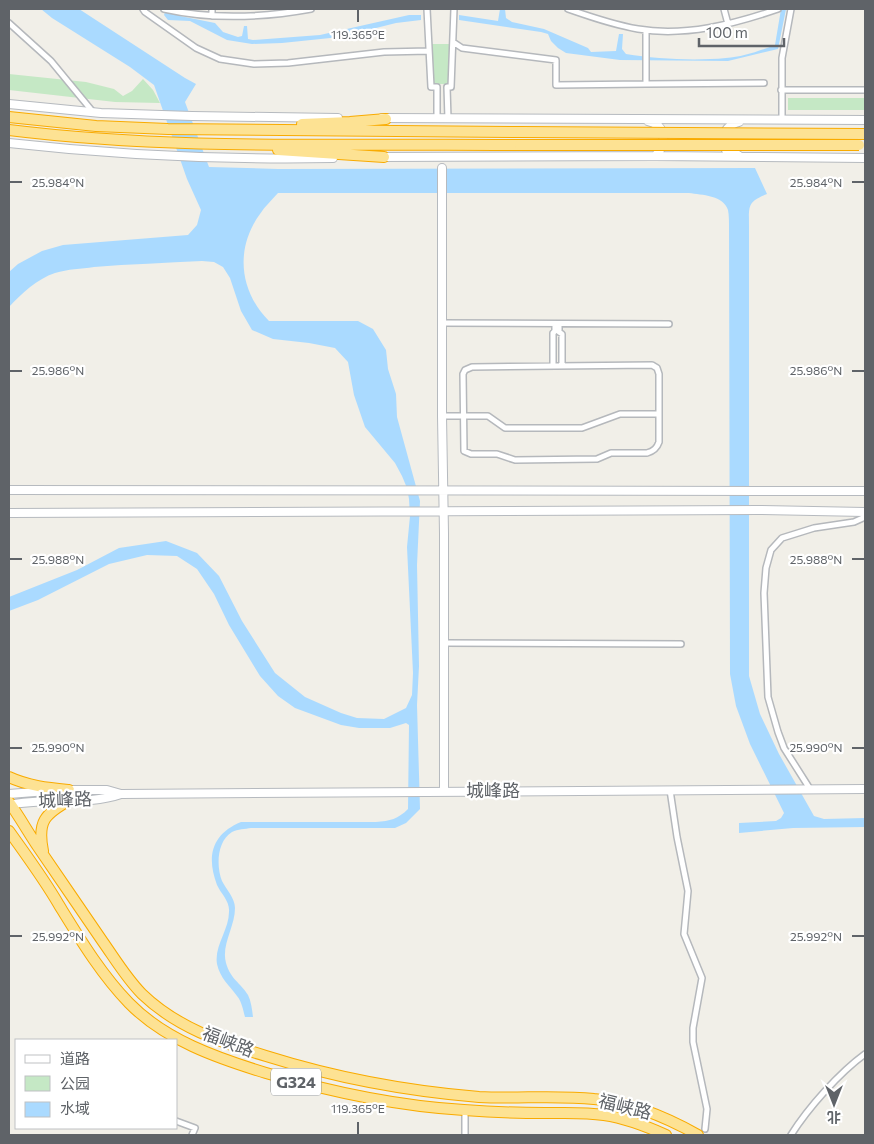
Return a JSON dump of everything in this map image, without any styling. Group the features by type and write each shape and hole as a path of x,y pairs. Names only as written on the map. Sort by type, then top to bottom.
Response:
{"highway":[{"path":"9,117 96,126 168,129 865,134"},
{"path":"196,129 350,122 386,118"},
{"path":"9,130 54,136 210,143 862,145"},
{"path":"225,143 259,150 384,157"},
{"path":"9,777 20,782 70,795"},
{"path":"44,855 41,832 46,816 70,795"},
{"name":"福峡路","path":"9,801 51,866 141,993 164,1013 221,1042 306,1069 416,1091 481,1097 584,1098 614,1102 648,1112 701,1132"},
{"name":"福峡路","path":"9,831 85,945 122,996 164,1031 185,1042 225,1060 291,1081 380,1101 465,1110 594,1114 630,1121 666,1135"},
{"path":"9,841 28,857"},
{"path":"39,874 51,866"}],"main road":[{"path":"9,104 94,113 164,116 865,120"},
{"path":"642,119 656,122 661,129 664,141 660,152 655,156"},
{"path":"748,120 732,124 725,130 722,140 726,150 748,157"},
{"path":"9,142 60,149 178,156 300,158 655,156 865,158"},
{"path":"442,168 444,791"},
{"path":"9,490 865,491"},
{"path":"9,513 759,510 865,512"},
{"name":"城峰路","path":"9,801 49,791 107,799 121,794 865,789"},
{"path":"49,791 49,800"},
{"name":"城峰路","path":"9,801 49,800 70,795"}],"street":[{"path":"144,9 145,12 196,48 220,59 254,64 288,63 384,52 429,50"},
{"path":"164,9 181,13 239,18 311,9"},
{"path":"212,9 212,16"},
{"path":"427,9 431,88 437,87 437,118"},
{"path":"448,118 447,87 451,87 454,9"},
{"path":"568,9 602,21 646,30 692,30 728,24 778,9"},
{"path":"724,9 728,24"},
{"path":"782,120 782,58 791,9"},
{"path":"9,23 51,62 94,113"},
{"path":"646,30 646,84"},
{"path":"453,42 462,48 556,60 556,85 764,83"},
{"path":"781,90 865,90"},
{"path":"442,157 442,168"},
{"path":"442,323 669,324"},
{"path":"557,324 559,332 562,334 562,366"},
{"path":"553,366 553,334 557,324"},
{"path":"652,365 657,368 659,374 660,442 657,447 647,453 611,453 597,459 515,460 497,454 467,453 463,448 463,416 464,374 468,368 562,366 652,365"},
{"path":"442,416 488,416 505,428 582,428 620,414 659,414"},
{"path":"807,789 784,748 768,698 764,593 766,568 771,550 782,538 814,528 854,522 865,517"},
{"path":"444,643 681,644"},
{"path":"670,790 688,891 684,934 702,978 693,1028 693,1042 707,1109 701,1132"},
{"path":"791,1135 841,1075 865,1054"},
{"path":"465,1110 465,1135"},
{"path":"178,1122 195,1128 192,1135"}],"green space":[{"path":"432,44 450,44 449,84 434,84"},
{"path":"9,74 86,82 114,89 123,96 132,91 143,79 153,90 160,103 115,102 9,90"},
{"path":"788,98 865,98 865,110 788,110"}],"water":[{"path":"41,9 79,9 196,84 185,102 209,167 278,169 755,168 767,194 753,202 749,209 749,676 760,714 779,754 814,816 824,819 865,818 865,827 793,828 739,833 739,823 776,821 784,813 750,744 736,706 730,674 729,223 728,210 722,201 706,195 689,193 278,193 262,211 252,227 244,255 246,283 259,309 269,321 358,321 373,329 386,350 388,369 396,394 397,417 420,501 417,565 419,666 417,705 420,809 406,823 395,828 251,828 234,831 227,836 223,841 219,854 219,868 222,881 232,897 235,908 225,956 230,973 250,1000 253,1017 245,1017 240,1001 218,969 217,964 219,944 227,925 229,908 217,885 214,874 212,855 214,847 223,833 241,822 376,822 390,820 401,815 408,809 409,725 406,723 390,728 359,728 341,725 295,708 278,696 260,676 229,625 214,594 197,569 177,556 147,555 109,564 38,600 9,611 9,597 77,570 119,548 166,541 197,553 219,576 242,621 275,673 305,697 341,713 357,718 384,719 406,708 412,695 413,673 407,547 410,516 407,488 395,463 365,427 354,395 348,362 335,348 273,339 252,330 241,311 230,278 223,267 214,262 121,265 60,272 36,283 9,307 9,272 18,264 42,251 63,245 188,235 197,225 201,210 187,179 154,85 130,67 52,18"},
{"path":"166,9 180,9 180,16 215,23 223,32 238,37 242,36 244,26 247,26 248,39 253,40 320,35 409,15 421,15 421,20 396,23 340,37 252,44 227,40 190,21 168,20 164,15"},
{"path":"500,9 505,9 506,18 512,22 544,29 588,48 591,52 616,51 619,34 623,34 622,49 626,54 663,58 714,59 739,56 775,45 781,9 786,9 778,49 728,61 620,60 566,53 551,41 548,34 459,20 459,15 498,21"}]}
